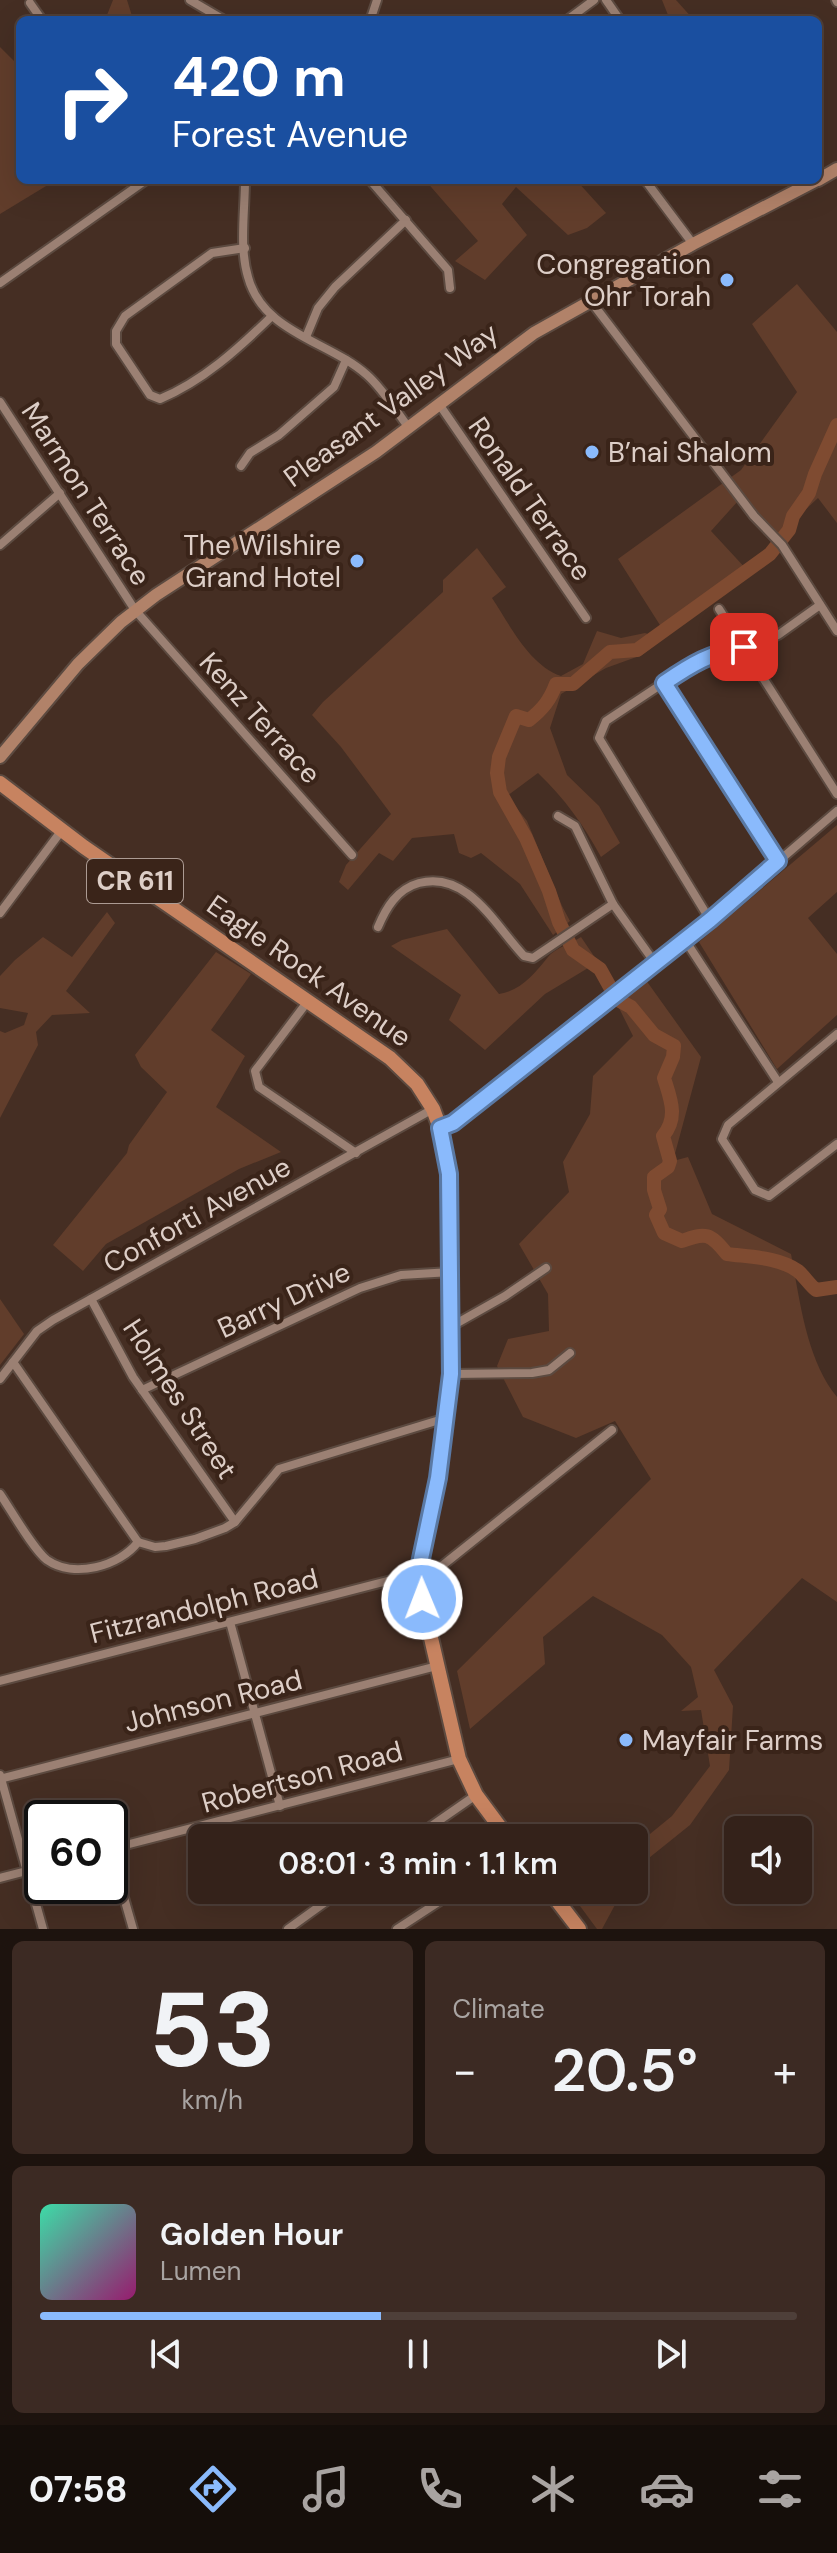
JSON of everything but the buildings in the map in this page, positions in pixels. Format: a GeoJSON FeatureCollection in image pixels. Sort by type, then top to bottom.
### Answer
{"type":"FeatureCollection","features":[{"type":"Feature","properties":{"kind":"main road","name":"Pleasant Valley Way"},"geometry":{"type":"LineString","coordinates":[[0,757],[78,664],[135,610],[376,452],[516,345],[590,300],[810,184]]}},
{"type":"Feature","properties":{"kind":"main road","name":"Eagle Rock Avenue"},"geometry":{"type":"LineString","coordinates":[[0,783],[62,830],[400,1066],[417,1084],[433,1109],[449,1174],[451,1374],[438,1478],[418,1573],[459,1759],[476,1795],[498,1824]]}},
{"type":"Feature","properties":{"kind":"main road"},"geometry":{"type":"LineString","coordinates":[[560,1904],[579,1929]]}},
{"type":"Feature","properties":{"kind":"street"},"geometry":{"type":"LineString","coordinates":[[190,0],[217,16]]}},
{"type":"Feature","properties":{"kind":"street"},"geometry":{"type":"LineString","coordinates":[[572,16],[594,0]]}},
{"type":"Feature","properties":{"kind":"street"},"geometry":{"type":"LineString","coordinates":[[30,3],[39,16]]}},
{"type":"Feature","properties":{"kind":"street"},"geometry":{"type":"LineString","coordinates":[[0,283],[140,184]]}},
{"type":"Feature","properties":{"kind":"street"},"geometry":{"type":"LineString","coordinates":[[245,184],[247,275],[258,302],[272,316],[369,377],[409,428]]}},
{"type":"Feature","properties":{"kind":"street"},"geometry":{"type":"LineString","coordinates":[[374,184],[448,270],[450,288]]}},
{"type":"Feature","properties":{"kind":"street"},"geometry":{"type":"LineString","coordinates":[[648,184],[693,244]]}},
{"type":"Feature","properties":{"kind":"street"},"geometry":{"type":"LineString","coordinates":[[306,337],[318,308],[335,287],[406,220]]}},
{"type":"Feature","properties":{"kind":"street"},"geometry":{"type":"LineString","coordinates":[[245,248],[212,253],[125,316],[116,331],[116,344],[150,395],[160,399],[178,392],[235,352],[272,316]]}},
{"type":"Feature","properties":{"kind":"street"},"geometry":{"type":"LineString","coordinates":[[590,300],[754,516],[779,543],[837,631]]}},
{"type":"Feature","properties":{"kind":"street"},"geometry":{"type":"LineString","coordinates":[[241,466],[250,453],[279,435],[334,387],[346,360]]}},
{"type":"Feature","properties":{"kind":"street","name":"Marmon Terrace"},"geometry":{"type":"LineString","coordinates":[[0,402],[135,610]]}},
{"type":"Feature","properties":{"kind":"street","name":"Ronald Terrace"},"geometry":{"type":"LineString","coordinates":[[439,404],[586,618]]}},
{"type":"Feature","properties":{"kind":"street"},"geometry":{"type":"LineString","coordinates":[[0,545],[60,493]]}},
{"type":"Feature","properties":{"kind":"street"},"geometry":{"type":"LineString","coordinates":[[710,920],[599,738],[606,721],[698,660],[778,635],[820,605]]}},
{"type":"Feature","properties":{"kind":"street"},"geometry":{"type":"LineString","coordinates":[[719,609],[837,794]]}},
{"type":"Feature","properties":{"kind":"street","name":"Kenz Terrace"},"geometry":{"type":"LineString","coordinates":[[135,610],[352,855]]}},
{"type":"Feature","properties":{"kind":"street"},"geometry":{"type":"LineString","coordinates":[[664,683],[778,861]]}},
{"type":"Feature","properties":{"kind":"street"},"geometry":{"type":"LineString","coordinates":[[440,1128],[453,1123],[685,940],[837,811]]}},
{"type":"Feature","properties":{"kind":"street"},"geometry":{"type":"LineString","coordinates":[[558,816],[575,826],[613,904],[655,963]]}},
{"type":"Feature","properties":{"kind":"street"},"geometry":{"type":"LineString","coordinates":[[0,913],[62,830]]}},
{"type":"Feature","properties":{"kind":"street"},"geometry":{"type":"LineString","coordinates":[[378,927],[386,909],[397,896],[410,886],[435,880],[449,883],[476,901],[524,956],[537,956],[613,904]]}},
{"type":"Feature","properties":{"kind":"street"},"geometry":{"type":"LineString","coordinates":[[685,940],[778,1082]]}},
{"type":"Feature","properties":{"kind":"street"},"geometry":{"type":"LineString","coordinates":[[308,1001],[255,1071],[255,1080],[259,1087],[356,1153]]}},
{"type":"Feature","properties":{"kind":"street"},"geometry":{"type":"LineString","coordinates":[[837,1034],[724,1131],[724,1146],[755,1190],[769,1196],[837,1144]]}},
{"type":"Feature","properties":{"kind":"street","name":"Conforti Avenue"},"geometry":{"type":"LineString","coordinates":[[0,1379],[37,1331],[433,1109]]}},
{"type":"Feature","properties":{"kind":"street"},"geometry":{"type":"LineString","coordinates":[[452,1326],[546,1268]]}},
{"type":"Feature","properties":{"kind":"street","name":"Barry Drive"},"geometry":{"type":"LineString","coordinates":[[142,1390],[360,1288],[401,1275],[451,1272]]}},
{"type":"Feature","properties":{"kind":"street","name":"Holmes Street"},"geometry":{"type":"LineString","coordinates":[[91,1299],[142,1390],[235,1522]]}},
{"type":"Feature","properties":{"kind":"street"},"geometry":{"type":"LineString","coordinates":[[451,1374],[532,1373],[549,1370],[570,1353]]}},
{"type":"Feature","properties":{"kind":"street"},"geometry":{"type":"LineString","coordinates":[[13,1362],[138,1542],[155,1547],[195,1539],[235,1522],[279,1469],[446,1418]]}},
{"type":"Feature","properties":{"kind":"street","name":"Fitzrandolph Road"},"geometry":{"type":"LineString","coordinates":[[0,1681],[443,1565],[612,1430]]}},
{"type":"Feature","properties":{"kind":"street"},"geometry":{"type":"LineString","coordinates":[[0,1494],[49,1562],[90,1568],[111,1563],[131,1551],[138,1542]]}},
{"type":"Feature","properties":{"kind":"street"},"geometry":{"type":"LineString","coordinates":[[230,1622],[280,1806]]}},
{"type":"Feature","properties":{"kind":"street","name":"Johnson Road"},"geometry":{"type":"LineString","coordinates":[[0,1777],[437,1666]]}},
{"type":"Feature","properties":{"kind":"street","name":"Robertson Road"},"geometry":{"type":"LineString","coordinates":[[128,1844],[459,1759]]}},
{"type":"Feature","properties":{"kind":"street"},"geometry":{"type":"LineString","coordinates":[[0,1777],[24,1861]]}},
{"type":"Feature","properties":{"kind":"street"},"geometry":{"type":"LineString","coordinates":[[434,1824],[476,1795]]}},
{"type":"Feature","properties":{"kind":"street"},"geometry":{"type":"LineString","coordinates":[[0,1878],[24,1873]]}},
{"type":"Feature","properties":{"kind":"street"},"geometry":{"type":"LineString","coordinates":[[36,1904],[43,1929]]}},
{"type":"Feature","properties":{"kind":"street"},"geometry":{"type":"LineString","coordinates":[[126,1904],[133,1929]]}},
{"type":"Feature","properties":{"kind":"street"},"geometry":{"type":"LineString","coordinates":[[288,1929],[323,1904]]}},
{"type":"Feature","properties":{"kind":"street"},"geometry":{"type":"LineString","coordinates":[[397,1929],[435,1904]]}},
{"type":"Feature","properties":{"kind":"shaded area"},"geometry":{"type":"Polygon","coordinates":[[[113,0],[127,0],[132,16],[107,16],[113,0]]]}},
{"type":"Feature","properties":{"kind":"shaded area"},"geometry":{"type":"Polygon","coordinates":[[[662,0],[676,0],[690,16],[668,16],[662,0]]]}},
{"type":"Feature","properties":{"kind":"shaded area"},"geometry":{"type":"Polygon","coordinates":[[[0,47],[16,63],[16,184],[49,184],[0,214],[0,47]]]}},
{"type":"Feature","properties":{"kind":"shaded area"},"geometry":{"type":"Polygon","coordinates":[[[428,184],[580,184],[606,213],[587,228],[568,235],[516,187],[502,204],[527,235],[485,280],[455,261],[478,241],[428,184]]]}},
{"type":"Feature","properties":{"kind":"shaded area"},"geometry":{"type":"Polygon","coordinates":[[[797,284],[837,332],[837,523],[818,498],[774,539],[738,501],[711,531],[748,571],[665,633],[618,559],[741,470],[797,392],[752,324],[797,284]]]}},
{"type":"Feature","properties":{"kind":"shaded area"},"geometry":{"type":"Polygon","coordinates":[[[477,548],[506,587],[492,598],[521,643],[550,671],[561,676],[583,664],[597,631],[621,638],[645,633],[663,639],[642,655],[606,668],[561,694],[550,728],[567,775],[599,806],[620,843],[601,857],[573,812],[538,773],[507,796],[527,821],[570,921],[553,935],[520,884],[481,853],[471,858],[459,853],[454,834],[412,838],[393,861],[379,853],[348,890],[339,882],[346,865],[391,814],[341,747],[312,715],[443,592],[443,580],[477,548]]]}},
{"type":"Feature","properties":{"kind":"shaded area"},"geometry":{"type":"Polygon","coordinates":[[[837,825],[837,892],[808,918],[837,954],[837,1015],[777,1069],[699,942],[837,825]]]}},
{"type":"Feature","properties":{"kind":"shaded area"},"geometry":{"type":"Polygon","coordinates":[[[107,912],[115,923],[66,991],[90,1013],[52,1015],[36,1032],[38,1045],[0,1118],[0,1031],[5,1033],[24,1025],[28,1013],[0,1008],[0,976],[43,937],[72,957],[107,912]]]}},
{"type":"Feature","properties":{"kind":"shaded area"},"geometry":{"type":"Polygon","coordinates":[[[447,929],[499,994],[521,985],[551,954],[581,937],[598,962],[545,994],[485,1050],[449,1020],[461,995],[391,946],[402,940],[447,929]]]}},
{"type":"Feature","properties":{"kind":"shaded area"},"geometry":{"type":"Polygon","coordinates":[[[216,952],[251,974],[211,1030],[245,1056],[216,1107],[281,1152],[239,1169],[106,1244],[83,1271],[53,1245],[127,1153],[129,1145],[167,1092],[141,1067],[135,1055],[216,952]]]}},
{"type":"Feature","properties":{"kind":"shaded area"},"geometry":{"type":"Polygon","coordinates":[[[643,976],[701,1057],[673,1161],[688,1157],[712,1214],[791,1254],[811,1347],[826,1382],[837,1397],[837,1602],[802,1578],[714,1670],[733,1706],[729,1770],[690,1825],[648,1859],[648,1836],[672,1816],[710,1766],[701,1710],[681,1711],[698,1697],[691,1667],[662,1635],[593,1596],[543,1637],[545,1664],[470,1729],[457,1671],[651,1479],[615,1421],[576,1438],[523,1417],[497,1366],[508,1339],[549,1331],[548,1294],[519,1244],[569,1192],[563,1162],[590,1114],[593,1076],[633,1036],[614,998],[643,976]]]}},
{"type":"Feature","properties":{"kind":"shaded area"},"geometry":{"type":"Polygon","coordinates":[[[0,1299],[24,1334],[0,1365],[0,1299]]]}},
{"type":"Feature","properties":{"kind":"shaded area"},"geometry":{"type":"Polygon","coordinates":[[[615,1904],[602,1929],[597,1929],[580,1906],[615,1904]]]}},
{"type":"Feature","properties":{"kind":"waterway"},"geometry":{"type":"LineString","coordinates":[[610,987],[600,969],[573,950],[559,922],[526,838],[500,792],[497,773],[499,757],[516,716],[529,720],[546,704],[556,684],[573,684],[610,652],[637,650],[770,554],[789,530],[793,516],[809,493],[837,425]]}},
{"type":"Feature","properties":{"kind":"waterway"},"geometry":{"type":"LineString","coordinates":[[620,1001],[631,1007],[654,1035],[674,1046],[664,1078],[672,1107],[671,1122],[663,1136],[670,1161],[668,1167],[654,1177],[660,1209],[656,1215],[664,1233],[682,1241],[707,1236],[727,1254],[764,1258],[790,1266],[816,1290],[837,1287]]}},
{"type":"Feature","properties":{"kind":"place","name":"Congregation Ohr Torah"},"geometry":{"type":"Point","coordinates":[727,280]}},
{"type":"Feature","properties":{"kind":"place","name":"B’nai Shalom"},"geometry":{"type":"Point","coordinates":[592,452]}},
{"type":"Feature","properties":{"kind":"place","name":"The Wilshire Grand Hotel"},"geometry":{"type":"Point","coordinates":[357,561]}},
{"type":"Feature","properties":{"kind":"place","name":"Mayfair Farms"},"geometry":{"type":"Point","coordinates":[626,1740]}},
{"type":"Feature","properties":{"kind":"route"},"geometry":{"type":"LineString","coordinates":[[422,1599],[418,1573],[438,1478],[451,1374],[449,1174],[440,1128],[453,1123],[710,920],[778,861],[664,683],[698,660],[744,647]]}}]}
